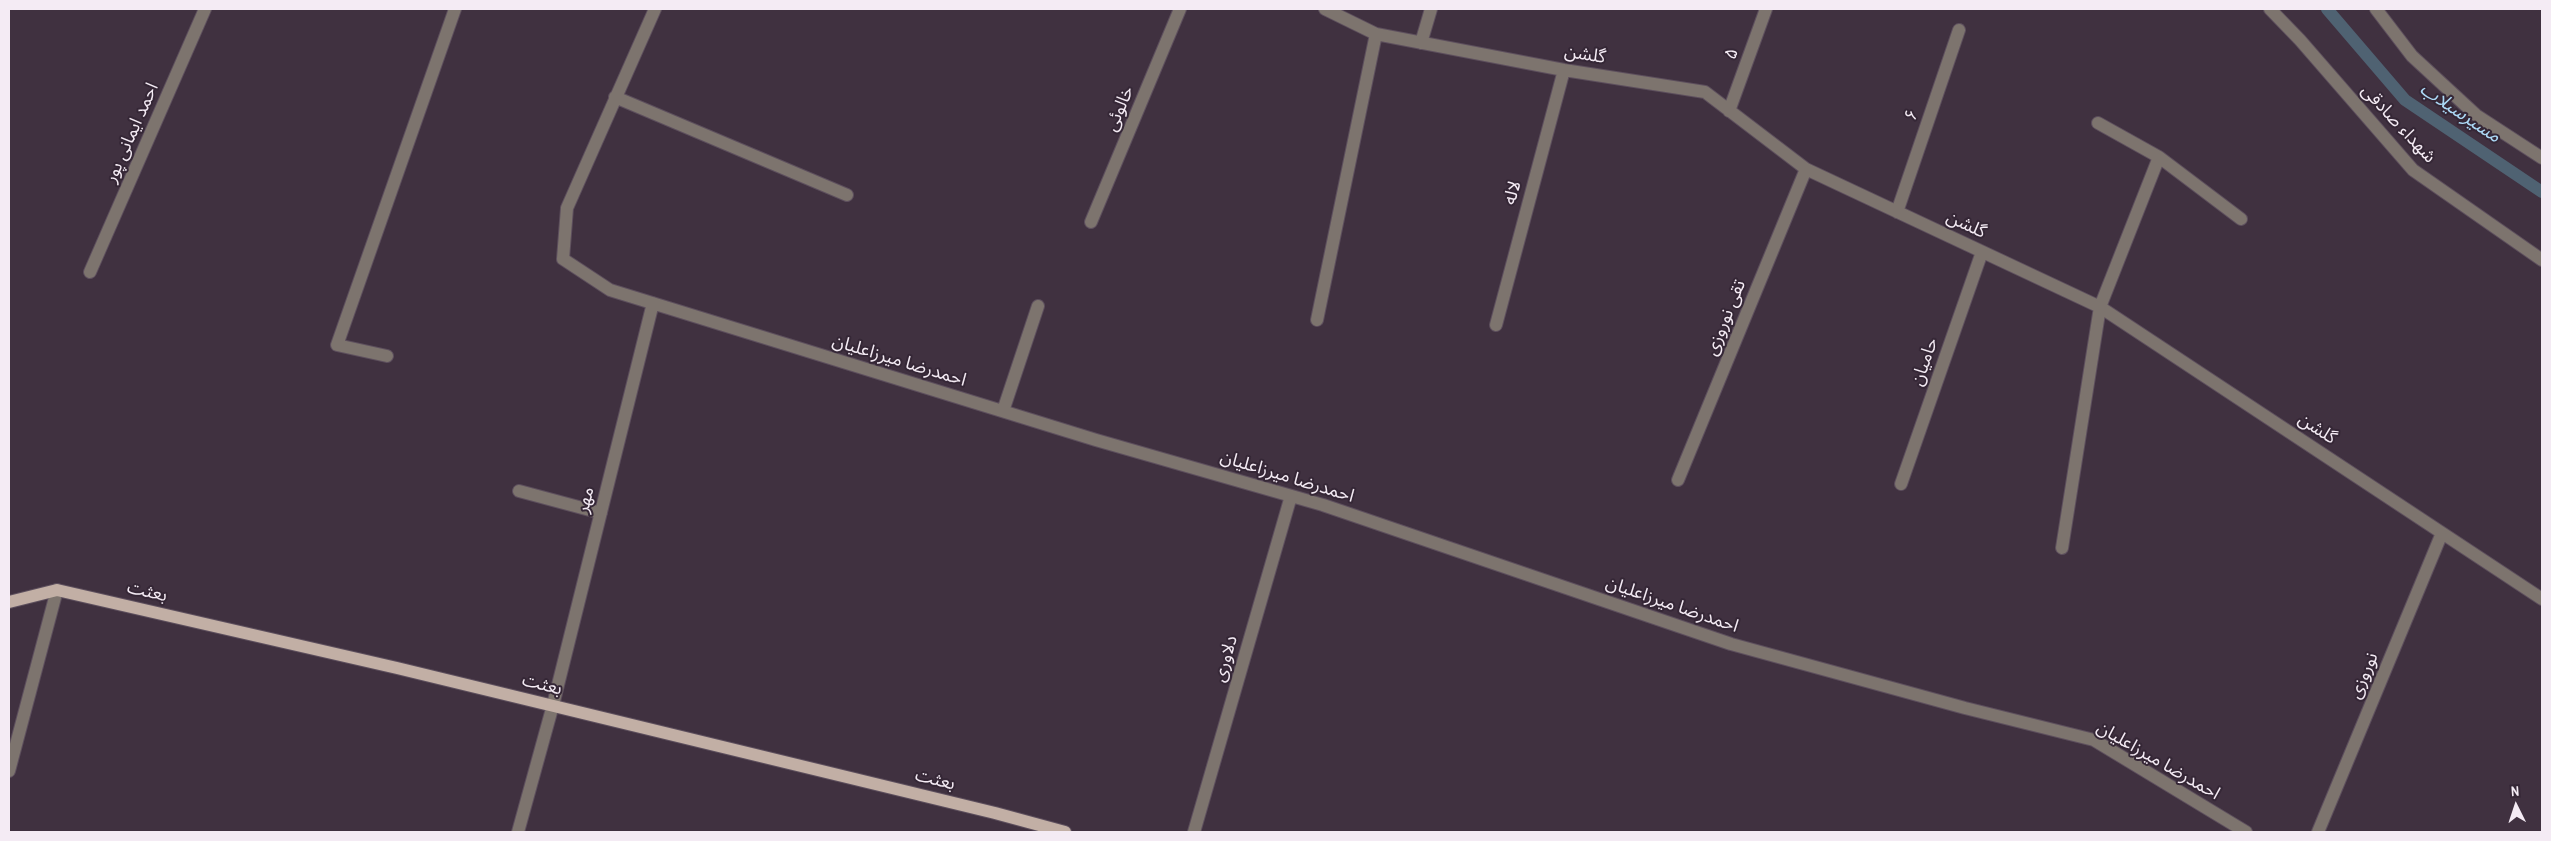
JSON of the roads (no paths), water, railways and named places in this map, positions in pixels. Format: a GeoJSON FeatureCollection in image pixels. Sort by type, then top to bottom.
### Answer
{"type":"FeatureCollection","features":[{"type":"Feature","properties":{"kind":"main road","name":"بعثت"},"geometry":{"type":"LineString","coordinates":[[9,602],[57,590],[553,705],[996,813],[1065,832]]}},
{"type":"Feature","properties":{"kind":"street","name":"احمد ایمانی پور"},"geometry":{"type":"LineString","coordinates":[[90,272],[205,9]]}},
{"type":"Feature","properties":{"kind":"street"},"geometry":{"type":"LineString","coordinates":[[387,356],[337,345],[455,9]]}},
{"type":"Feature","properties":{"kind":"street","name":"احمدرضا میرزاعلیان"},"geometry":{"type":"LineString","coordinates":[[655,9],[567,208],[563,259],[610,290],[1003,411],[1291,496],[1731,644],[1965,708],[2094,740],[2246,832]]}},
{"type":"Feature","properties":{"kind":"street","name":"خالوئی"},"geometry":{"type":"LineString","coordinates":[[1091,222],[1180,9]]}},
{"type":"Feature","properties":{"kind":"street","name":"گلشن"},"geometry":{"type":"LineString","coordinates":[[1325,9],[1376,34],[1564,70],[1705,92],[1806,169],[2100,307],[2542,599]]}},
{"type":"Feature","properties":{"kind":"street"},"geometry":{"type":"LineString","coordinates":[[1421,42],[1431,9]]}},
{"type":"Feature","properties":{"kind":"street","name":"۵"},"geometry":{"type":"LineString","coordinates":[[1730,111],[1766,9]]}},
{"type":"Feature","properties":{"kind":"street","name":"شهداء صادقی"},"geometry":{"type":"LineString","coordinates":[[2270,9],[2300,40],[2413,170],[2542,260]]}},
{"type":"Feature","properties":{"kind":"street"},"geometry":{"type":"LineString","coordinates":[[2376,9],[2412,56],[2476,115],[2542,158]]}},
{"type":"Feature","properties":{"kind":"street","name":"۶"},"geometry":{"type":"LineString","coordinates":[[1897,212],[1959,30]]}},
{"type":"Feature","properties":{"kind":"street"},"geometry":{"type":"LineString","coordinates":[[1317,320],[1376,34]]}},
{"type":"Feature","properties":{"kind":"street","name":"لاله"},"geometry":{"type":"LineString","coordinates":[[1496,325],[1564,70]]}},
{"type":"Feature","properties":{"kind":"street"},"geometry":{"type":"LineString","coordinates":[[616,97],[847,195]]}},
{"type":"Feature","properties":{"kind":"street"},"geometry":{"type":"LineString","coordinates":[[2098,122],[2159,157],[2241,219]]}},
{"type":"Feature","properties":{"kind":"street"},"geometry":{"type":"LineString","coordinates":[[2062,548],[2100,307],[2159,157]]}},
{"type":"Feature","properties":{"kind":"street","name":"تقی نوروزی"},"geometry":{"type":"LineString","coordinates":[[1678,480],[1806,169]]}},
{"type":"Feature","properties":{"kind":"street","name":"حامیان"},"geometry":{"type":"LineString","coordinates":[[1901,484],[1982,252]]}},
{"type":"Feature","properties":{"kind":"street","name":"مهر"},"geometry":{"type":"LineString","coordinates":[[518,832],[553,705],[653,303]]}},
{"type":"Feature","properties":{"kind":"street"},"geometry":{"type":"LineString","coordinates":[[1003,411],[1038,306]]}},
{"type":"Feature","properties":{"kind":"street"},"geometry":{"type":"LineString","coordinates":[[519,491],[601,513]]}},
{"type":"Feature","properties":{"kind":"street","name":"دلاوری"},"geometry":{"type":"LineString","coordinates":[[1194,832],[1291,496]]}},
{"type":"Feature","properties":{"kind":"street","name":"نوروزی"},"geometry":{"type":"LineString","coordinates":[[2318,832],[2442,533]]}},
{"type":"Feature","properties":{"kind":"street"},"geometry":{"type":"LineString","coordinates":[[9,771],[57,590]]}},
{"type":"Feature","properties":{"kind":"waterway","name":"مسیرسیلاب"},"geometry":{"type":"LineString","coordinates":[[2327,9],[2405,100],[2542,192]]}}]}
